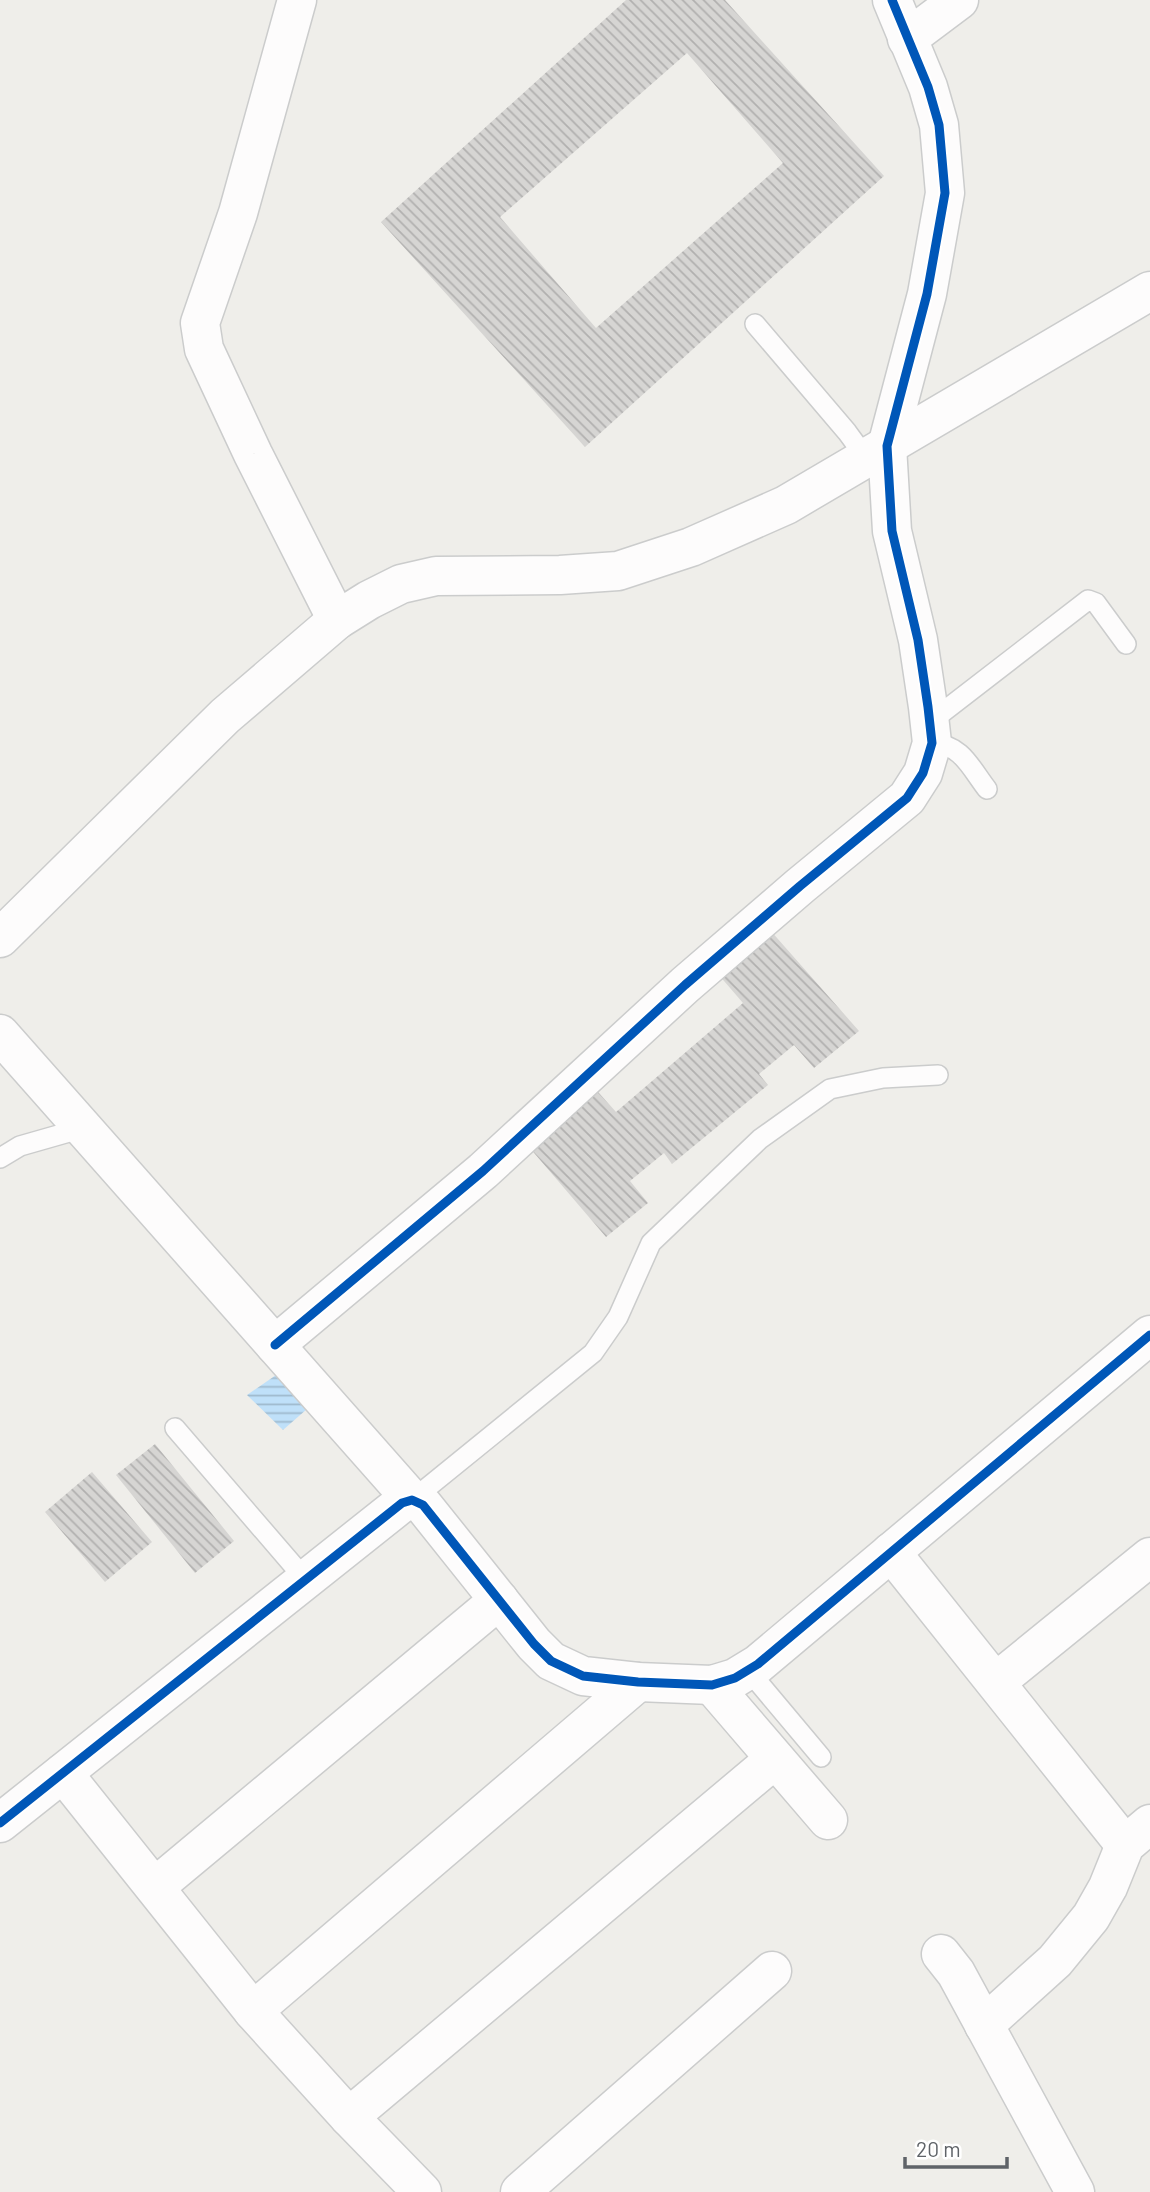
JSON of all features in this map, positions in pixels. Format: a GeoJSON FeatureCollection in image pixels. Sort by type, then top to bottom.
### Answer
{"type":"FeatureCollection","features":[{"type":"Feature","properties":{"kind":"street"},"geometry":{"type":"LineString","coordinates":[[298,0],[238,213],[200,323],[204,349],[253,454],[337,620]]}},
{"type":"Feature","properties":{"kind":"street"},"geometry":{"type":"LineString","coordinates":[[275,1345],[483,1171],[685,985],[907,798],[923,773],[931,732],[918,640],[876,452],[927,294],[945,193],[939,125],[928,87],[892,0]]}},
{"type":"Feature","properties":{"kind":"street"},"geometry":{"type":"LineString","coordinates":[[907,39],[959,0]]}},
{"type":"Feature","properties":{"kind":"street"},"geometry":{"type":"LineString","coordinates":[[0,938],[225,716],[337,620],[369,600],[401,584],[436,576],[560,575],[618,571],[691,547],[786,505],[1150,291]]}},
{"type":"Feature","properties":{"kind":"street"},"geometry":{"type":"LineString","coordinates":[[0,1034],[412,1500],[423,1505],[534,1644],[551,1661],[583,1676],[638,1682],[712,1685],[735,1678],[891,1552],[1150,1335]]}},
{"type":"Feature","properties":{"kind":"street"},"geometry":{"type":"LineString","coordinates":[[0,1823],[402,1503],[412,1500]]}},
{"type":"Feature","properties":{"kind":"street"},"geometry":{"type":"LineString","coordinates":[[891,1552],[996,1682],[1138,1834],[1091,1917],[1055,1961],[984,2025]]}},
{"type":"Feature","properties":{"kind":"street"},"geometry":{"type":"LineString","coordinates":[[996,1682],[1150,1557]]}},
{"type":"Feature","properties":{"kind":"street"},"geometry":{"type":"LineString","coordinates":[[155,1887],[499,1600]]}},
{"type":"Feature","properties":{"kind":"street"},"geometry":{"type":"LineString","coordinates":[[253,2011],[638,1682]]}},
{"type":"Feature","properties":{"kind":"street"},"geometry":{"type":"LineString","coordinates":[[712,1685],[828,1820]]}},
{"type":"Feature","properties":{"kind":"street"},"geometry":{"type":"LineString","coordinates":[[349,2116],[775,1759]]}},
{"type":"Feature","properties":{"kind":"street"},"geometry":{"type":"LineString","coordinates":[[63,1773],[253,2011],[349,2116],[405,2187]]}},
{"type":"Feature","properties":{"kind":"street"},"geometry":{"type":"LineString","coordinates":[[941,1954],[956,1973],[1074,2192]]}},
{"type":"Feature","properties":{"kind":"street"},"geometry":{"type":"LineString","coordinates":[[520,2192],[772,1971]]}},
{"type":"Feature","properties":{"kind":"lane"},"geometry":{"type":"LineString","coordinates":[[755,324],[847,432],[876,452]]}},
{"type":"Feature","properties":{"kind":"lane"},"geometry":{"type":"LineString","coordinates":[[987,789],[958,752],[931,732],[1088,600],[1096,603],[1126,644]]}},
{"type":"Feature","properties":{"kind":"lane"},"geometry":{"type":"LineString","coordinates":[[412,1500],[593,1353],[618,1317],[651,1243],[760,1139],[830,1089],[883,1078],[938,1076]]}},
{"type":"Feature","properties":{"kind":"lane"},"geometry":{"type":"LineString","coordinates":[[0,1158],[20,1146],[83,1128]]}},
{"type":"Feature","properties":{"kind":"lane"},"geometry":{"type":"LineString","coordinates":[[175,1428],[306,1579]]}},
{"type":"Feature","properties":{"kind":"lane"},"geometry":{"type":"LineString","coordinates":[[748,1670],[821,1757]]}},
{"type":"Feature","properties":{"kind":"water"},"geometry":{"type":"Polygon","coordinates":[[[279,1373],[307,1409],[283,1430],[247,1395],[279,1373]]]}},
{"type":"Feature","properties":{"kind":"building"},"geometry":{"type":"Polygon","coordinates":[[[626,0],[725,0],[884,176],[585,447],[381,222],[626,0]],[[687,53],[500,217],[596,328],[783,163],[687,53]]]}},
{"type":"Feature","properties":{"kind":"building"},"geometry":{"type":"Polygon","coordinates":[[[770,930],[859,1031],[814,1068],[794,1045],[759,1074],[768,1085],[672,1164],[664,1153],[630,1181],[648,1203],[606,1237],[523,1140],[590,1083],[616,1112],[743,1003],[718,974],[770,930]]]}},
{"type":"Feature","properties":{"kind":"building"},"geometry":{"type":"Polygon","coordinates":[[[155,1444],[234,1541],[195,1573],[116,1475],[155,1444]]]}},
{"type":"Feature","properties":{"kind":"building"},"geometry":{"type":"Polygon","coordinates":[[[92,1472],[152,1542],[105,1582],[45,1512],[92,1472]]]}},
{"type":"Feature","properties":{"kind":"cycle path"},"geometry":{"type":"LineString","coordinates":[[275,1345],[483,1171],[685,985],[907,798],[923,773],[932,743],[918,640],[892,531],[887,446],[927,294],[945,193],[939,125],[928,87],[892,0]]}},
{"type":"Feature","properties":{"kind":"cycle path"},"geometry":{"type":"LineString","coordinates":[[0,1823],[402,1503],[412,1500],[423,1505],[534,1644],[551,1661],[583,1676],[638,1682],[712,1685],[735,1678],[758,1664],[1150,1335]]}}]}
